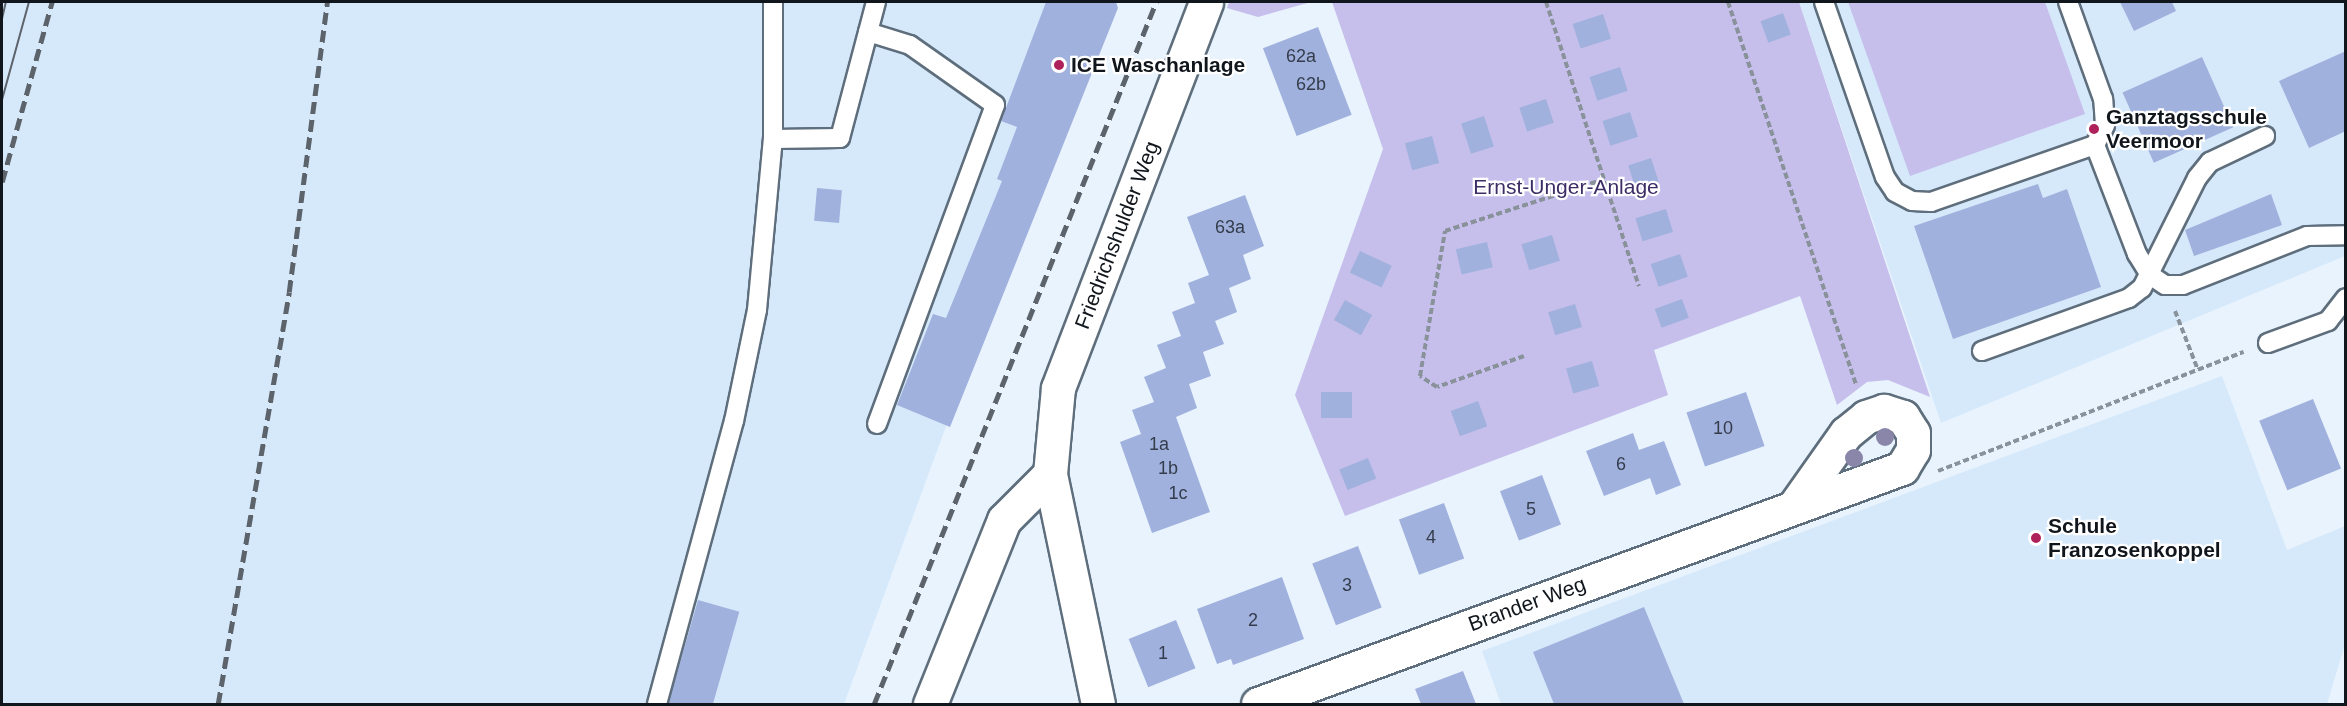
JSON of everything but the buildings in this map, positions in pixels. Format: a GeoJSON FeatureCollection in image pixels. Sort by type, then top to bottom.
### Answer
{"type":"FeatureCollection","features":[{"type":"Feature","properties":{"kind":"street","name":"Friedrichshulder Weg"},"geometry":{"type":"LineString","coordinates":[[1098,705],[1050,474],[1058,388],[1206,2]]}},
{"type":"Feature","properties":{"kind":"street"},"geometry":{"type":"LineString","coordinates":[[1796,504],[1846,433],[1866,417],[1884,411],[1903,417],[1913,433],[1913,450],[1902,468]]}},
{"type":"Feature","properties":{"kind":"street","name":"Brander Weg"},"geometry":{"type":"LineString","coordinates":[[1258,705],[1796,504],[1902,468]]}},
{"type":"Feature","properties":{"kind":"street"},"geometry":{"type":"LineString","coordinates":[[930,705],[1004,520],[1050,474]]}},
{"type":"Feature","properties":{"kind":"lane"},"geometry":{"type":"LineString","coordinates":[[657,705],[734,421],[755,321],[772,139],[773,2]]}},
{"type":"Feature","properties":{"kind":"lane"},"geometry":{"type":"LineString","coordinates":[[772,139],[840,138],[876,2]]}},
{"type":"Feature","properties":{"kind":"lane"},"geometry":{"type":"LineString","coordinates":[[1824,2],[1885,177],[1903,196],[1931,201],[2095,145],[2105,125],[2103,99],[2068,2]]}},
{"type":"Feature","properties":{"kind":"lane"},"geometry":{"type":"LineString","coordinates":[[868,32],[910,45],[995,105],[877,424]]}},
{"type":"Feature","properties":{"kind":"lane"},"geometry":{"type":"LineString","coordinates":[[1982,351],[2129,298],[2157,280],[2197,178],[2210,162],[2265,136]]}},
{"type":"Feature","properties":{"kind":"lane"},"geometry":{"type":"LineString","coordinates":[[2095,145],[2157,280]]}},
{"type":"Feature","properties":{"kind":"lane"},"geometry":{"type":"LineString","coordinates":[[2157,280],[2182,285],[2307,236],[2346,235]]}},
{"type":"Feature","properties":{"kind":"lane"},"geometry":{"type":"LineString","coordinates":[[2268,343],[2328,321],[2346,298]]}},
{"type":"Feature","properties":{"kind":"path"},"geometry":{"type":"LineString","coordinates":[[1546,2],[1602,180],[1639,285]]}},
{"type":"Feature","properties":{"kind":"path"},"geometry":{"type":"LineString","coordinates":[[1728,2],[1866,417]]}},
{"type":"Feature","properties":{"kind":"path"},"geometry":{"type":"LineString","coordinates":[[1524,356],[1437,387],[1420,376],[1445,231],[1602,180]]}},
{"type":"Feature","properties":{"kind":"path"},"geometry":{"type":"LineString","coordinates":[[2157,280],[2198,370]]}},
{"type":"Feature","properties":{"kind":"path"},"geometry":{"type":"LineString","coordinates":[[1902,468],[1943,471],[2268,343]]}},
{"type":"Feature","properties":{"kind":"shaded area"},"geometry":{"type":"Polygon","coordinates":[[[2,2],[1066,2],[991,304],[844,704],[2,704],[2,2]]]}},
{"type":"Feature","properties":{"kind":"shaded area","name":"Ganztagsschule Veermoor"},"geometry":{"type":"Polygon","coordinates":[[[1799,2],[2345,2],[2345,256],[1941,423],[1799,2]]]}},
{"type":"Feature","properties":{"kind":"shaded area","name":"Schule Franzosenkoppel"},"geometry":{"type":"Polygon","coordinates":[[[2222,376],[2287,550],[2345,526],[2345,644],[2327,704],[1501,704],[1482,651],[2222,376]]]}},
{"type":"Feature","properties":{"kind":"green space"},"geometry":{"type":"Polygon","coordinates":[[[1229,2],[1311,2],[1258,17],[1227,8],[1229,2]]]}},
{"type":"Feature","properties":{"kind":"green space","name":"Ernst-Unger-Anlage"},"geometry":{"type":"Polygon","coordinates":[[[1332,2],[1799,2],[1930,397],[1888,380],[1867,382],[1837,405],[1800,296],[1654,350],[1668,395],[1345,516],[1295,395],[1383,149],[1332,2]]]}},
{"type":"Feature","properties":{"kind":"green space"},"geometry":{"type":"Polygon","coordinates":[[[1848,2],[2045,2],[2085,114],[1910,176],[1848,2]]]}},
{"type":"Feature","properties":{"kind":"tram line"},"geometry":{"type":"LineString","coordinates":[[2,19],[6,2]]}},
{"type":"Feature","properties":{"kind":"tram line"},"geometry":{"type":"LineString","coordinates":[[2,100],[29,2]]}},
{"type":"Feature","properties":{"kind":"railway"},"geometry":{"type":"LineString","coordinates":[[2,182],[52,2]]}},
{"type":"Feature","properties":{"kind":"railway"},"geometry":{"type":"LineString","coordinates":[[218,704],[289,292],[327,2]]}},
{"type":"Feature","properties":{"kind":"railway"},"geometry":{"type":"LineString","coordinates":[[874,704],[1156,2]]}},
{"type":"Feature","properties":{"kind":"place","name":"ICE Waschanlage"},"geometry":{"type":"Point","coordinates":[1059,65]}},
{"type":"Feature","properties":{"kind":"place","name":"Ganztagsschule Veermoor"},"geometry":{"type":"Point","coordinates":[2094,129]}},
{"type":"Feature","properties":{"kind":"place","name":"Schule Franzosenkoppel"},"geometry":{"type":"Point","coordinates":[2036,538]}}]}
